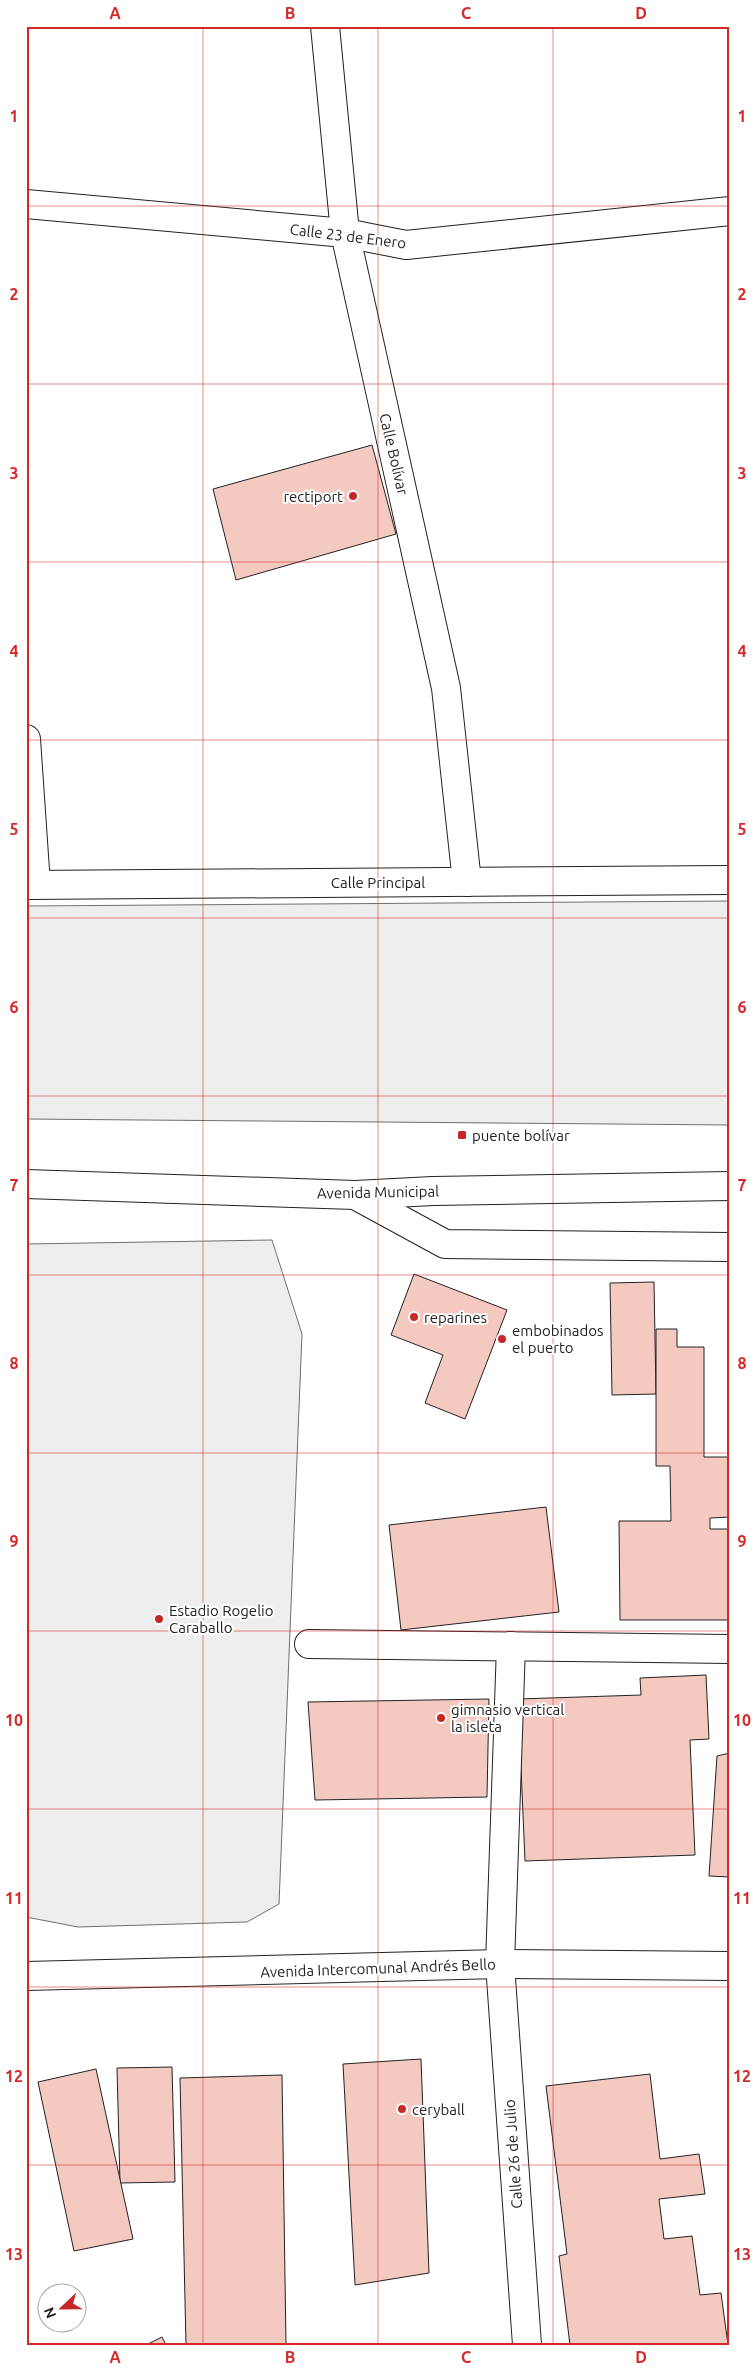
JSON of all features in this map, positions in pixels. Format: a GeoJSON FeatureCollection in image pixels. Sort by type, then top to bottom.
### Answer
{"type":"FeatureCollection","features":[{"type":"Feature","properties":{"kind":"main road","name":"Calle Bolívar"},"geometry":{"type":"LineString","coordinates":[[325,26],[345,233],[446,688],[467,882]]}},
{"type":"Feature","properties":{"kind":"main road","name":"Calle 23 de Enero"},"geometry":{"type":"LineString","coordinates":[[26,204],[345,233],[406,245],[730,212]]}},
{"type":"Feature","properties":{"kind":"main road"},"geometry":{"type":"LineString","coordinates":[[26,739],[31,885]]}},
{"type":"Feature","properties":{"kind":"main road","name":"Calle Principal"},"geometry":{"type":"LineString","coordinates":[[31,885],[730,880]]}},
{"type":"Feature","properties":{"kind":"main road","name":"Avenida Municipal"},"geometry":{"type":"LineString","coordinates":[[26,1184],[355,1195],[433,1191],[730,1186]]}},
{"type":"Feature","properties":{"kind":"main road"},"geometry":{"type":"LineString","coordinates":[[355,1195],[445,1244],[730,1247]]}},
{"type":"Feature","properties":{"kind":"main road"},"geometry":{"type":"LineString","coordinates":[[309,1644],[730,1650]]}},
{"type":"Feature","properties":{"kind":"main road","name":"Calle 26 de Julio"},"geometry":{"type":"LineString","coordinates":[[511,1646],[500,1964],[527,2345]]}},
{"type":"Feature","properties":{"kind":"main road","name":"Avenida Intercomunal Andrés Bello"},"geometry":{"type":"LineString","coordinates":[[26,1976],[500,1964],[730,1966]]}},
{"type":"Feature","properties":{"kind":"shaded area"},"geometry":{"type":"Polygon","coordinates":[[[730,901],[730,1125],[26,1119],[26,906],[730,901]]]}},
{"type":"Feature","properties":{"kind":"shaded area","name":"Estadio Rogelio Caraballo"},"geometry":{"type":"Polygon","coordinates":[[[272,1240],[302,1334],[279,1904],[247,1922],[78,1927],[26,1917],[26,1244],[272,1240]]]}},
{"type":"Feature","properties":{"kind":"building"},"geometry":{"type":"Polygon","coordinates":[[[372,445],[396,534],[236,580],[213,489],[372,445]]]}},
{"type":"Feature","properties":{"kind":"building"},"geometry":{"type":"Polygon","coordinates":[[[414,1274],[507,1310],[465,1419],[425,1403],[443,1355],[391,1335],[414,1274]]]}},
{"type":"Feature","properties":{"kind":"building"},"geometry":{"type":"Polygon","coordinates":[[[654,1282],[656,1394],[612,1395],[610,1283],[654,1282]]]}},
{"type":"Feature","properties":{"kind":"building"},"geometry":{"type":"Polygon","coordinates":[[[656,1329],[677,1329],[677,1347],[704,1347],[704,1457],[730,1457],[730,1517],[710,1518],[710,1529],[730,1529],[730,1620],[620,1620],[619,1521],[671,1521],[670,1466],[656,1466],[656,1329]]]}},
{"type":"Feature","properties":{"kind":"building"},"geometry":{"type":"Polygon","coordinates":[[[546,1507],[559,1612],[401,1630],[389,1525],[546,1507]]]}},
{"type":"Feature","properties":{"kind":"building"},"geometry":{"type":"Polygon","coordinates":[[[706,1675],[709,1739],[690,1740],[695,1855],[525,1861],[518,1699],[641,1695],[640,1678],[706,1675]]]}},
{"type":"Feature","properties":{"kind":"building"},"geometry":{"type":"Polygon","coordinates":[[[489,1699],[487,1797],[315,1800],[308,1702],[489,1699]]]}},
{"type":"Feature","properties":{"kind":"building"},"geometry":{"type":"Polygon","coordinates":[[[730,1753],[730,1877],[709,1876],[717,1756],[730,1753]]]}},
{"type":"Feature","properties":{"kind":"building"},"geometry":{"type":"Polygon","coordinates":[[[421,2059],[429,2273],[355,2285],[343,2064],[421,2059]]]}},
{"type":"Feature","properties":{"kind":"building"},"geometry":{"type":"Polygon","coordinates":[[[172,2067],[175,2182],[120,2183],[117,2068],[172,2067]]]}},
{"type":"Feature","properties":{"kind":"building"},"geometry":{"type":"Polygon","coordinates":[[[96,2069],[133,2239],[74,2251],[38,2082],[96,2069]]]}},
{"type":"Feature","properties":{"kind":"building"},"geometry":{"type":"Polygon","coordinates":[[[650,2074],[660,2159],[699,2154],[705,2194],[659,2199],[664,2239],[692,2236],[700,2295],[721,2293],[728,2345],[570,2345],[559,2256],[567,2254],[546,2086],[650,2074]]]}},
{"type":"Feature","properties":{"kind":"building"},"geometry":{"type":"Polygon","coordinates":[[[282,2075],[286,2345],[186,2345],[180,2078],[282,2075]]]}},
{"type":"Feature","properties":{"kind":"building"},"geometry":{"type":"Polygon","coordinates":[[[162,2337],[166,2345],[146,2345],[162,2337]]]}},
{"type":"Feature","properties":{"kind":"place","name":"rectiport"},"geometry":{"type":"Point","coordinates":[353,496]}},
{"type":"Feature","properties":{"kind":"place","name":"puente bolívar"},"geometry":{"type":"Point","coordinates":[462,1135]}},
{"type":"Feature","properties":{"kind":"place","name":"reparines"},"geometry":{"type":"Point","coordinates":[414,1317]}},
{"type":"Feature","properties":{"kind":"place","name":"embobinados el puerto"},"geometry":{"type":"Point","coordinates":[502,1339]}},
{"type":"Feature","properties":{"kind":"place","name":"Estadio Rogelio Caraballo"},"geometry":{"type":"Point","coordinates":[159,1619]}},
{"type":"Feature","properties":{"kind":"place","name":"gimnasio vertical la isleta"},"geometry":{"type":"Point","coordinates":[441,1718]}},
{"type":"Feature","properties":{"kind":"place","name":"ceryball"},"geometry":{"type":"Point","coordinates":[402,2109]}}]}
